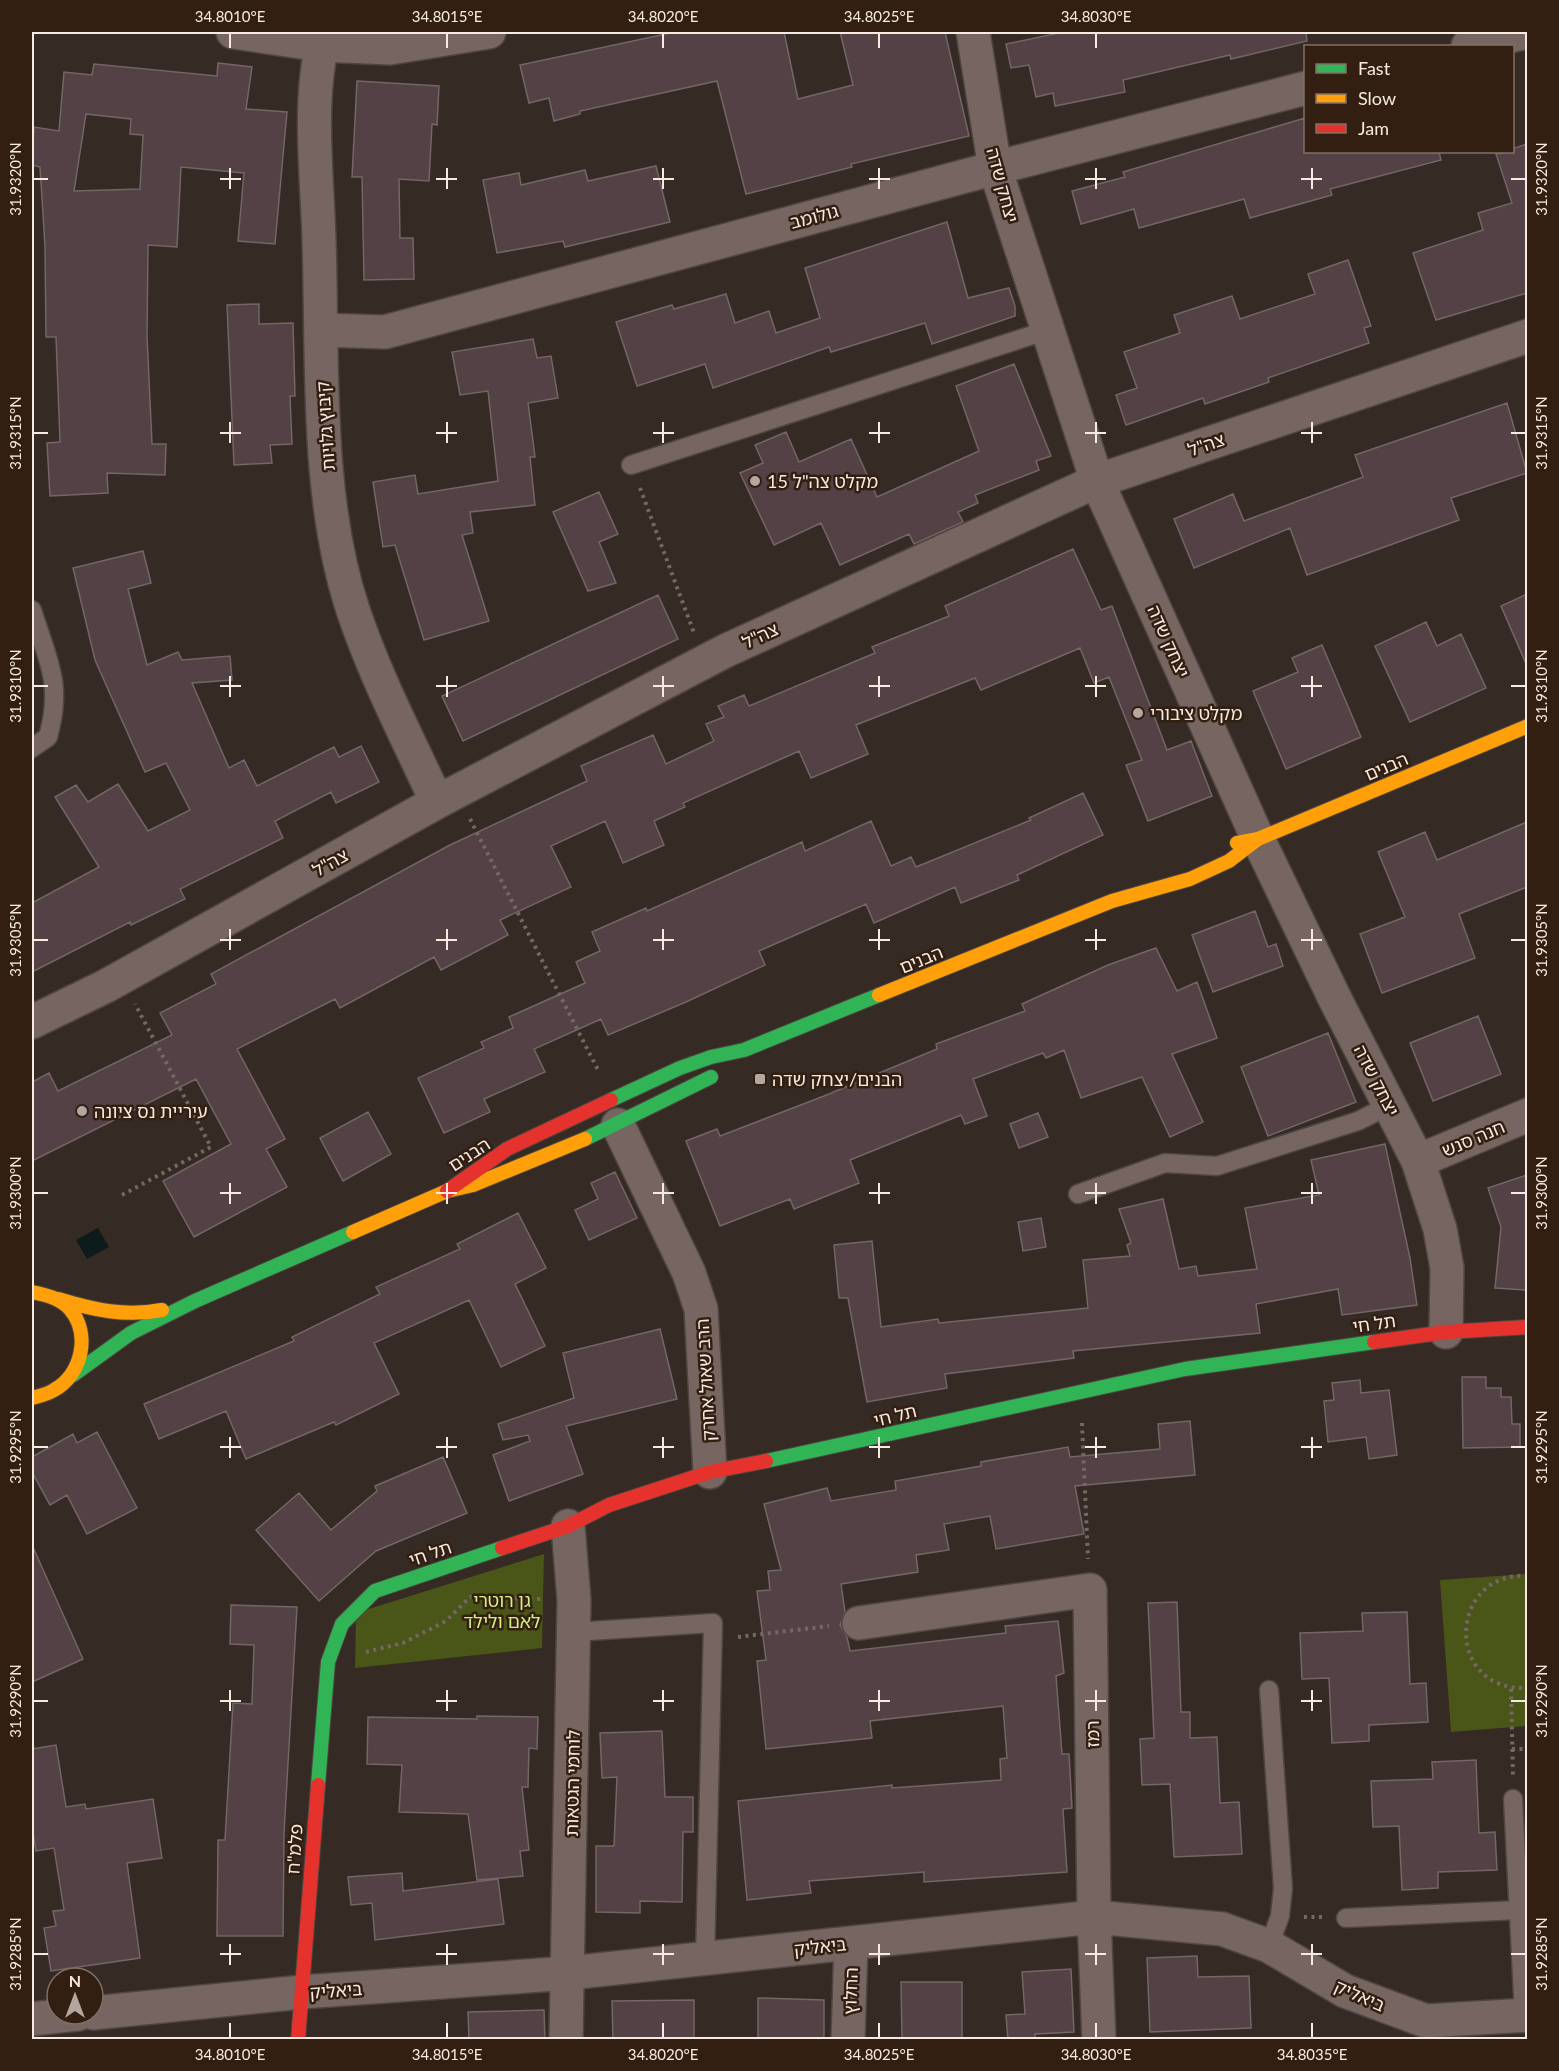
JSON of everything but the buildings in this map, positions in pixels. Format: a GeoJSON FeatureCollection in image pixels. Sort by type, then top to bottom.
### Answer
{"type":"FeatureCollection","features":[{"type":"Feature","properties":{"kind":"street"},"geometry":{"type":"LineString","coordinates":[[233,32],[323,38],[390,48],[489,32]]}},
{"type":"Feature","properties":{"kind":"street","name":"יצחק שדה"},"geometry":{"type":"LineString","coordinates":[[973,32],[995,168],[1097,481],[1258,839],[1418,1161],[1440,1229],[1446,1269],[1446,1332]]}},
{"type":"Feature","properties":{"kind":"street"},"geometry":{"type":"LineString","coordinates":[[1472,45],[1527,32]]}},
{"type":"Feature","properties":{"kind":"street","name":"קיבוץ גלויות"},"geometry":{"type":"LineString","coordinates":[[323,38],[316,112],[323,413],[339,551],[350,597],[374,662],[447,797]]}},
{"type":"Feature","properties":{"kind":"street","name":"גולומב"},"geometry":{"type":"LineString","coordinates":[[321,330],[385,332],[995,168],[1304,88]]}},
{"type":"Feature","properties":{"kind":"street","name":"צה\"ל"},"geometry":{"type":"LineString","coordinates":[[32,1022],[106,986],[447,797],[705,662],[1097,481],[1527,336]]}},
{"type":"Feature","properties":{"kind":"street","name":"הבנים"},"geometry":{"type":"LineString","coordinates":[[1221,846],[1258,839],[1527,726]]}},
{"type":"Feature","properties":{"kind":"street","name":"הבנים"},"geometry":{"type":"LineString","coordinates":[[447,1191],[468,1172],[545,1130],[707,1059],[744,1050],[1112,901],[1152,894],[1232,860],[1248,850],[1258,839]]}},
{"type":"Feature","properties":{"kind":"street","name":"הבנים"},"geometry":{"type":"LineString","coordinates":[[1112,901],[1149,874]]}},
{"type":"Feature","properties":{"kind":"street","name":"הבנים"},"geometry":{"type":"LineString","coordinates":[[32,1398],[62,1387],[73,1375],[131,1334],[195,1301],[447,1191],[473,1185],[618,1125],[703,1082],[744,1050]]}},
{"type":"Feature","properties":{"kind":"street","name":"חנה סנש"},"geometry":{"type":"LineString","coordinates":[[1418,1161],[1527,1115]]}},
{"type":"Feature","properties":{"kind":"street","name":"הרב שאול אחרק"},"geometry":{"type":"LineString","coordinates":[[618,1125],[689,1273],[701,1309],[710,1472]]}},
{"type":"Feature","properties":{"kind":"street","name":"הבנים"},"geometry":{"type":"LineString","coordinates":[[32,1292],[42,1292],[111,1315],[141,1315],[195,1301]]}},
{"type":"Feature","properties":{"kind":"street"},"geometry":{"type":"LineString","coordinates":[[58,1299],[71,1311],[80,1326],[83,1342],[81,1360],[73,1375]]}},
{"type":"Feature","properties":{"kind":"street","name":"תל חי"},"geometry":{"type":"LineString","coordinates":[[328,1662],[342,1624],[375,1591],[568,1526],[609,1505],[710,1472],[843,1446],[1185,1369],[1446,1332],[1527,1327]]}},
{"type":"Feature","properties":{"kind":"street","name":"לוחמי הגטאות"},"geometry":{"type":"LineString","coordinates":[[566,2040],[574,1632],[574,1600],[568,1526]]}},
{"type":"Feature","properties":{"kind":"street"},"geometry":{"type":"LineString","coordinates":[[859,1623],[1090,1590]]}},
{"type":"Feature","properties":{"kind":"street","name":"רמז"},"geometry":{"type":"LineString","coordinates":[[1090,1590],[1094,1917],[1099,2040]]}},
{"type":"Feature","properties":{"kind":"street","name":"פלמ\"ח"},"geometry":{"type":"LineString","coordinates":[[298,2040],[328,1662]]}},
{"type":"Feature","properties":{"kind":"street","name":"ביאליק"},"geometry":{"type":"LineString","coordinates":[[105,2012],[302,1992],[569,1973],[1094,1917],[1222,1929],[1275,1931],[1345,1991],[1426,2030],[1526,2015]]}},
{"type":"Feature","properties":{"kind":"street","name":"החלוץ"},"geometry":{"type":"LineString","coordinates":[[848,2040],[851,1943]]}},
{"type":"Feature","properties":{"kind":"lane"},"geometry":{"type":"LineString","coordinates":[[631,465],[1048,330]]}},
{"type":"Feature","properties":{"kind":"lane"},"geometry":{"type":"LineString","coordinates":[[32,610],[55,682],[55,712],[48,737],[32,748]]}},
{"type":"Feature","properties":{"kind":"lane"},"geometry":{"type":"LineString","coordinates":[[1078,1194],[1165,1164],[1217,1166],[1358,1121],[1390,1105]]}},
{"type":"Feature","properties":{"kind":"lane"},"geometry":{"type":"LineString","coordinates":[[574,1632],[713,1623],[705,1959]]}},
{"type":"Feature","properties":{"kind":"lane"},"geometry":{"type":"LineString","coordinates":[[1269,1690],[1283,1888],[1275,1931]]}},
{"type":"Feature","properties":{"kind":"lane"},"geometry":{"type":"LineString","coordinates":[[1513,1799],[1526,2015]]}},
{"type":"Feature","properties":{"kind":"lane"},"geometry":{"type":"LineString","coordinates":[[1346,1918],[1519,1910]]}},
{"type":"Feature","properties":{"kind":"path"},"geometry":{"type":"LineString","coordinates":[[631,465],[705,662]]}},
{"type":"Feature","properties":{"kind":"path"},"geometry":{"type":"LineString","coordinates":[[447,797],[603,1081]]}},
{"type":"Feature","properties":{"kind":"path"},"geometry":{"type":"LineString","coordinates":[[122,1195],[211,1147],[133,1002]]}},
{"type":"Feature","properties":{"kind":"path"},"geometry":{"type":"LineString","coordinates":[[1081,1391],[1090,1590]]}},
{"type":"Feature","properties":{"kind":"path"},"geometry":{"type":"LineString","coordinates":[[1527,1576],[1502,1580],[1485,1589],[1472,1604],[1465,1627],[1466,1646],[1474,1664],[1492,1682],[1510,1689],[1527,1688]]}},
{"type":"Feature","properties":{"kind":"path"},"geometry":{"type":"LineString","coordinates":[[328,1662],[403,1643],[446,1621],[470,1597],[574,1600]]}},
{"type":"Feature","properties":{"kind":"path"},"geometry":{"type":"LineString","coordinates":[[713,1640],[859,1623]]}},
{"type":"Feature","properties":{"kind":"path"},"geometry":{"type":"LineString","coordinates":[[1510,1689],[1513,1799]]}},
{"type":"Feature","properties":{"kind":"path"},"geometry":{"type":"LineString","coordinates":[[1512,1749],[1527,1749]]}},
{"type":"Feature","properties":{"kind":"path"},"geometry":{"type":"LineString","coordinates":[[1275,1931],[1346,1918]]}},
{"type":"Feature","properties":{"kind":"green space","name":"גן רוטרי לאם ולילד"},"geometry":{"type":"Polygon","coordinates":[[[544,1554],[542,1648],[355,1668],[356,1613],[544,1554]]]}},
{"type":"Feature","properties":{"kind":"green space"},"geometry":{"type":"Polygon","coordinates":[[[1527,1574],[1527,1726],[1451,1732],[1440,1580],[1527,1574]]]}},
{"type":"Feature","properties":{"kind":"shaded area"},"geometry":{"type":"Polygon","coordinates":[[[98,1228],[109,1247],[87,1259],[76,1240],[98,1228]]]}},
{"type":"Feature","properties":{"kind":"traffic: fast"},"geometry":{"type":"LineString","coordinates":[[611,1100],[680,1068],[711,1057],[744,1050],[879,995]]}},
{"type":"Feature","properties":{"kind":"traffic: fast"},"geometry":{"type":"LineString","coordinates":[[585,1139],[711,1077]]}},
{"type":"Feature","properties":{"kind":"traffic: fast"},"geometry":{"type":"LineString","coordinates":[[73,1375],[131,1333],[195,1301],[353,1232]]}},
{"type":"Feature","properties":{"kind":"traffic: fast"},"geometry":{"type":"LineString","coordinates":[[766,1461],[1185,1369],[1374,1342]]}},
{"type":"Feature","properties":{"kind":"traffic: fast"},"geometry":{"type":"LineString","coordinates":[[318,1785],[328,1662],[342,1624],[375,1591],[502,1548]]}},
{"type":"Feature","properties":{"kind":"traffic: slow"},"geometry":{"type":"LineString","coordinates":[[1237,843],[1258,839],[1528,726]]}},
{"type":"Feature","properties":{"kind":"traffic: slow"},"geometry":{"type":"LineString","coordinates":[[879,995],[1112,901],[1190,879],[1229,861],[1258,839]]}},
{"type":"Feature","properties":{"kind":"traffic: slow"},"geometry":{"type":"LineString","coordinates":[[353,1232],[447,1191],[473,1185],[585,1139]]}},
{"type":"Feature","properties":{"kind":"traffic: slow"},"geometry":{"type":"LineString","coordinates":[[32,1292],[48,1296],[66,1305],[76,1319],[82,1342],[77,1364],[64,1383],[46,1394],[32,1398]]}},
{"type":"Feature","properties":{"kind":"traffic: slow"},"geometry":{"type":"LineString","coordinates":[[58,1299],[110,1311],[135,1313],[162,1310]]}},
{"type":"Feature","properties":{"kind":"traffic: jam"},"geometry":{"type":"LineString","coordinates":[[447,1191],[507,1149],[611,1100]]}},
{"type":"Feature","properties":{"kind":"traffic: jam"},"geometry":{"type":"LineString","coordinates":[[1374,1342],[1446,1332],[1528,1327]]}},
{"type":"Feature","properties":{"kind":"traffic: jam"},"geometry":{"type":"LineString","coordinates":[[502,1548],[568,1526],[609,1505],[710,1472],[766,1461]]}},
{"type":"Feature","properties":{"kind":"traffic: jam"},"geometry":{"type":"LineString","coordinates":[[298,2040],[318,1785]]}},
{"type":"Feature","properties":{"kind":"place","name":"מקלט צה\"ל 15"},"geometry":{"type":"Point","coordinates":[755,481]}},
{"type":"Feature","properties":{"kind":"place","name":"מקלט ציבורי"},"geometry":{"type":"Point","coordinates":[1138,713]}},
{"type":"Feature","properties":{"kind":"place","name":"הבנים/יצחק שדה"},"geometry":{"type":"Point","coordinates":[760,1079]}},
{"type":"Feature","properties":{"kind":"place","name":"עיריית נס ציונה"},"geometry":{"type":"Point","coordinates":[82,1111]}}]}
